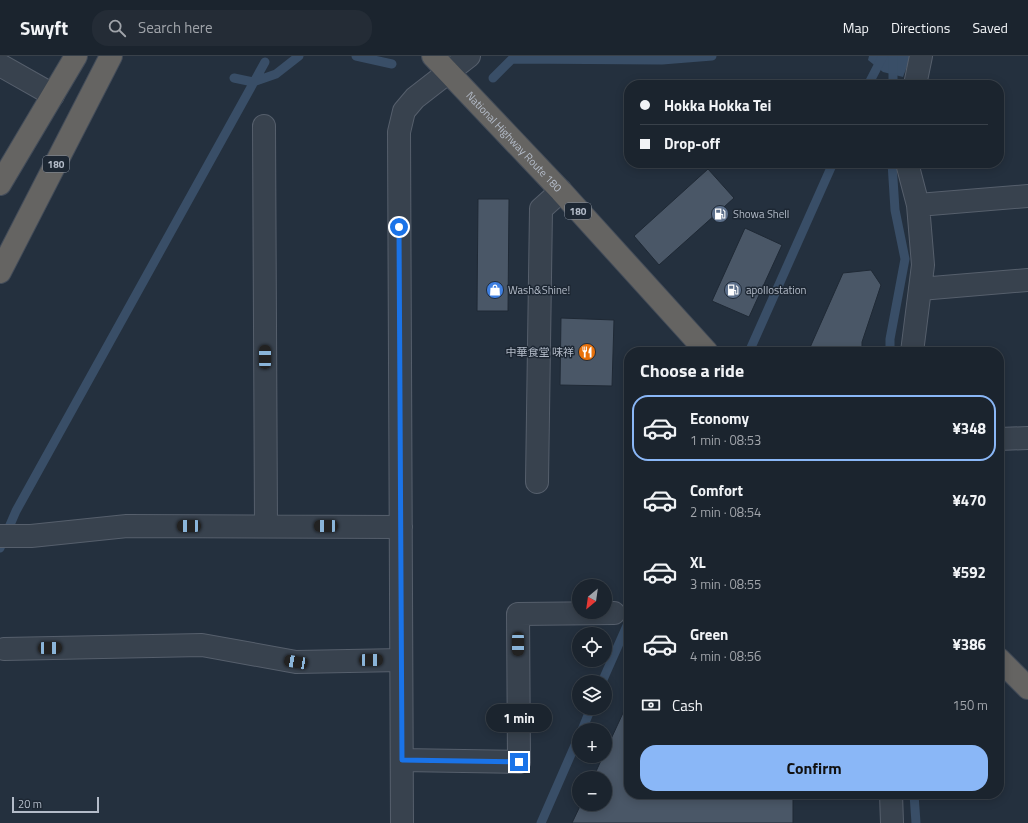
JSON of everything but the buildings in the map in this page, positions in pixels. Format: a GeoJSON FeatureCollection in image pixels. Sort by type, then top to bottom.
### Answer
{"type":"FeatureCollection","features":[{"type":"Feature","properties":{"kind":"highway"},"geometry":{"type":"LineString","coordinates":[[0,184],[76,56]]}},
{"type":"Feature","properties":{"kind":"highway","name":"180"},"geometry":{"type":"LineString","coordinates":[[0,272],[111,56]]}},
{"type":"Feature","properties":{"kind":"highway","name":"National Highway Route 180"},"geometry":{"type":"LineString","coordinates":[[440,64],[561,192],[702,347]]}},
{"type":"Feature","properties":{"kind":"highway"},"geometry":{"type":"LineString","coordinates":[[1004,664],[1028,688]]}},
{"type":"Feature","properties":{"kind":"street"},"geometry":{"type":"LineString","coordinates":[[402,823],[399,132],[404,111],[440,64],[469,56]]}},
{"type":"Feature","properties":{"kind":"street"},"geometry":{"type":"LineString","coordinates":[[916,80],[921,56]]}},
{"type":"Feature","properties":{"kind":"street"},"geometry":{"type":"LineString","coordinates":[[0,65],[53,95]]}},
{"type":"Feature","properties":{"kind":"street"},"geometry":{"type":"LineString","coordinates":[[264,126],[266,526]]}},
{"type":"Feature","properties":{"kind":"street"},"geometry":{"type":"LineString","coordinates":[[908,168],[918,205],[922,265],[913,347]]}},
{"type":"Feature","properties":{"kind":"street"},"geometry":{"type":"LineString","coordinates":[[537,482],[541,209],[561,192]]}},
{"type":"Feature","properties":{"kind":"street"},"geometry":{"type":"LineString","coordinates":[[918,205],[1028,196]]}},
{"type":"Feature","properties":{"kind":"street"},"geometry":{"type":"LineString","coordinates":[[920,289],[1028,280]]}},
{"type":"Feature","properties":{"kind":"street"},"geometry":{"type":"LineString","coordinates":[[1004,438],[1028,438]]}},
{"type":"Feature","properties":{"kind":"street"},"geometry":{"type":"LineString","coordinates":[[0,536],[31,536],[127,526],[401,527]]}},
{"type":"Feature","properties":{"kind":"street"},"geometry":{"type":"LineString","coordinates":[[402,760],[519,762],[518,614],[614,613]]}},
{"type":"Feature","properties":{"kind":"street"},"geometry":{"type":"LineString","coordinates":[[4,649],[202,645],[296,662],[401,660]]}},
{"type":"Feature","properties":{"kind":"street"},"geometry":{"type":"LineString","coordinates":[[891,799],[892,823]]}},
{"type":"Feature","properties":{"kind":"water"},"geometry":{"type":"Polygon","coordinates":[[[869,56],[911,56],[903,77],[883,72],[868,60],[869,56]]]}},
{"type":"Feature","properties":{"kind":"waterway"},"geometry":{"type":"LineString","coordinates":[[234,78],[253,82],[276,74],[299,56]]}},
{"type":"Feature","properties":{"kind":"waterway"},"geometry":{"type":"LineString","coordinates":[[356,56],[392,64]]}},
{"type":"Feature","properties":{"kind":"waterway"},"geometry":{"type":"LineString","coordinates":[[493,78],[512,59],[662,60],[712,56]]}},
{"type":"Feature","properties":{"kind":"waterway"},"geometry":{"type":"LineString","coordinates":[[871,80],[883,56]]}},
{"type":"Feature","properties":{"kind":"waterway"},"geometry":{"type":"LineString","coordinates":[[893,56],[893,80]]}},
{"type":"Feature","properties":{"kind":"waterway"},"geometry":{"type":"LineString","coordinates":[[0,548],[16,511],[265,62]]}},
{"type":"Feature","properties":{"kind":"waterway"},"geometry":{"type":"LineString","coordinates":[[751,347],[831,168]]}},
{"type":"Feature","properties":{"kind":"waterway"},"geometry":{"type":"LineString","coordinates":[[890,347],[890,339],[905,259],[895,210],[892,168]]}},
{"type":"Feature","properties":{"kind":"waterway"},"geometry":{"type":"LineString","coordinates":[[605,675],[624,632]]}},
{"type":"Feature","properties":{"kind":"waterway"},"geometry":{"type":"LineString","coordinates":[[585,723],[588,715]]}},
{"type":"Feature","properties":{"kind":"waterway"},"geometry":{"type":"LineString","coordinates":[[541,823],[572,752]]}},
{"type":"Feature","properties":{"kind":"waterway"},"geometry":{"type":"LineString","coordinates":[[914,799],[916,823]]}},
{"type":"Feature","properties":{"kind":"place","name":"Showa Shell"},"geometry":{"type":"Point","coordinates":[720,214]}},
{"type":"Feature","properties":{"kind":"place","name":"Wash&Shine!"},"geometry":{"type":"Point","coordinates":[495,290]}},
{"type":"Feature","properties":{"kind":"place","name":"apollostation"},"geometry":{"type":"Point","coordinates":[733,290]}},
{"type":"Feature","properties":{"kind":"place","name":"中華食堂 味祥"},"geometry":{"type":"Point","coordinates":[587,352]}},
{"type":"Feature","properties":{"kind":"route"},"geometry":{"type":"LineString","coordinates":[[399,227],[402,760],[519,762]]}}]}
